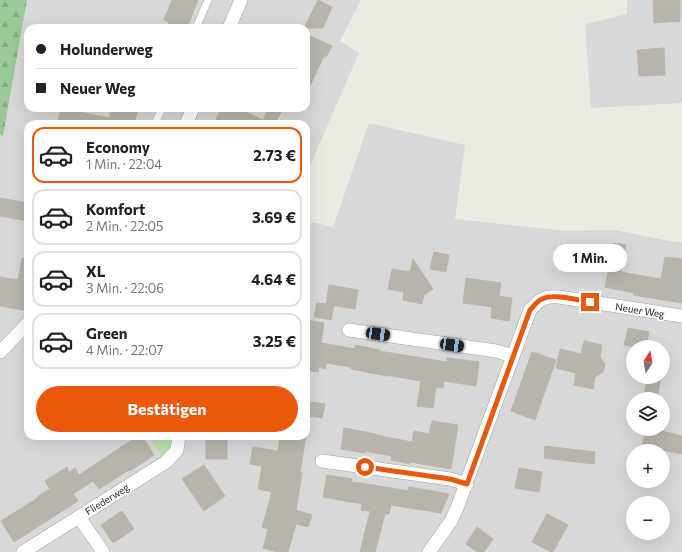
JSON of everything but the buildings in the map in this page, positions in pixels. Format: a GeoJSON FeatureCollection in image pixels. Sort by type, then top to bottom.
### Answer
{"type":"FeatureCollection","features":[{"type":"Feature","properties":{"kind":"street"},"geometry":{"type":"LineString","coordinates":[[231,24],[241,0]]}},
{"type":"Feature","properties":{"kind":"street","name":"Neuer Weg"},"geometry":{"type":"LineString","coordinates":[[429,552],[451,521],[457,508],[530,310],[536,303],[543,298],[559,297],[682,316]]}},
{"type":"Feature","properties":{"kind":"street"},"geometry":{"type":"LineString","coordinates":[[0,352],[24,327]]}},
{"type":"Feature","properties":{"kind":"street"},"geometry":{"type":"LineString","coordinates":[[349,330],[496,352],[513,356]]}},
{"type":"Feature","properties":{"kind":"street","name":"Fliederweg"},"geometry":{"type":"LineString","coordinates":[[24,552],[166,462],[177,450],[178,440]]}},
{"type":"Feature","properties":{"kind":"street"},"geometry":{"type":"LineString","coordinates":[[322,461],[450,479],[467,484]]}},
{"type":"Feature","properties":{"kind":"street"},"geometry":{"type":"LineString","coordinates":[[79,517],[103,552]]}},
{"type":"Feature","properties":{"kind":"lane"},"geometry":{"type":"LineString","coordinates":[[198,24],[208,0]]}},
{"type":"Feature","properties":{"kind":"shaded area"},"geometry":{"type":"Polygon","coordinates":[[[27,0],[361,0],[340,41],[359,53],[310,166],[310,120],[24,120],[24,440],[310,440],[310,227],[312,222],[333,227],[369,123],[465,145],[455,219],[567,231],[615,230],[674,242],[682,242],[682,552],[0,552],[0,135],[3,136],[27,0]]]}},
{"type":"Feature","properties":{"kind":"shaded area"},"geometry":{"type":"Polygon","coordinates":[[[627,0],[682,0],[682,103],[591,108],[585,24],[627,14],[627,0]]]}},
{"type":"Feature","properties":{"kind":"green space"},"geometry":{"type":"Polygon","coordinates":[[[0,0],[27,0],[3,136],[0,135],[0,0]]]}},
{"type":"Feature","properties":{"kind":"green space"},"geometry":{"type":"Polygon","coordinates":[[[151,440],[177,440],[166,462],[151,440]]]}},
{"type":"Feature","properties":{"kind":"route"},"geometry":{"type":"LineString","coordinates":[[365,467],[450,479],[467,484],[530,310],[543,298],[550,297],[590,302]]}}]}
